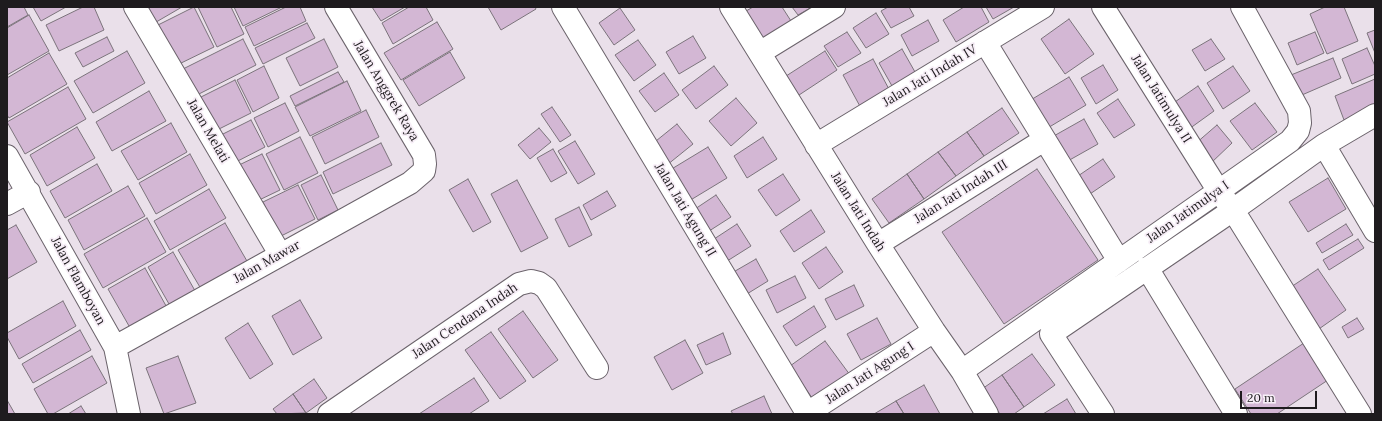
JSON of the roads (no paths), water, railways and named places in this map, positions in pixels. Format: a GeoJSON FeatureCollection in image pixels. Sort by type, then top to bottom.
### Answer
{"type":"FeatureCollection","features":[{"type":"Feature","properties":{"kind":"street","name":"Jalan Melati"},"geometry":{"type":"LineString","coordinates":[[135,7],[280,254]]}},
{"type":"Feature","properties":{"kind":"street","name":"Jalan Anggrek Raya"},"geometry":{"type":"LineString","coordinates":[[336,7],[424,155],[426,164],[420,176]]}},
{"type":"Feature","properties":{"kind":"street","name":"Jalan Jati Agung II"},"geometry":{"type":"LineString","coordinates":[[563,7],[807,413]]}},
{"type":"Feature","properties":{"kind":"street","name":"Jalan Jati Indah"},"geometry":{"type":"LineString","coordinates":[[732,7],[761,52],[816,146],[934,332],[962,371],[987,414]]}},
{"type":"Feature","properties":{"kind":"street"},"geometry":{"type":"LineString","coordinates":[[761,52],[834,7]]}},
{"type":"Feature","properties":{"kind":"street","name":"Jalan Jati Indah IV"},"geometry":{"type":"LineString","coordinates":[[816,146],[1043,7]]}},
{"type":"Feature","properties":{"kind":"street","name":"Jalan Jatimulya II"},"geometry":{"type":"LineString","coordinates":[[1103,7],[1218,190],[1233,210],[1360,414]]}},
{"type":"Feature","properties":{"kind":"street","name":"Jalan Jatimulya I"},"geometry":{"type":"LineString","coordinates":[[962,371],[1218,190],[1290,141],[1298,131],[1300,123],[1299,111],[1242,7]]}},
{"type":"Feature","properties":{"kind":"street"},"geometry":{"type":"LineString","coordinates":[[985,42],[1119,261]]}},
{"type":"Feature","properties":{"kind":"street"},"geometry":{"type":"LineString","coordinates":[[1103,414],[1051,334],[1233,210],[1324,145],[1375,115]]}},
{"type":"Feature","properties":{"kind":"street","name":"Jalan Jati Indah III"},"geometry":{"type":"LineString","coordinates":[[878,244],[1044,140]]}},
{"type":"Feature","properties":{"kind":"street"},"geometry":{"type":"LineString","coordinates":[[1324,145],[1375,231]]}},
{"type":"Feature","properties":{"kind":"street","name":"Jalan Flamboyan"},"geometry":{"type":"LineString","coordinates":[[7,156],[29,192],[115,347],[129,414]]}},
{"type":"Feature","properties":{"kind":"street","name":"Jalan Mawar"},"geometry":{"type":"LineString","coordinates":[[115,347],[410,183],[420,176]]}},
{"type":"Feature","properties":{"kind":"street"},"geometry":{"type":"LineString","coordinates":[[7,204],[29,192]]}},
{"type":"Feature","properties":{"kind":"street"},"geometry":{"type":"LineString","coordinates":[[1147,268],[1236,414]]}},
{"type":"Feature","properties":{"kind":"street","name":"Jalan Cendana Indah"},"geometry":{"type":"LineString","coordinates":[[329,414],[519,284],[531,281],[539,283],[546,288],[597,368]]}},
{"type":"Feature","properties":{"kind":"street","name":"Jalan Jati Agung I"},"geometry":{"type":"LineString","coordinates":[[807,413],[934,332]]}}]}
